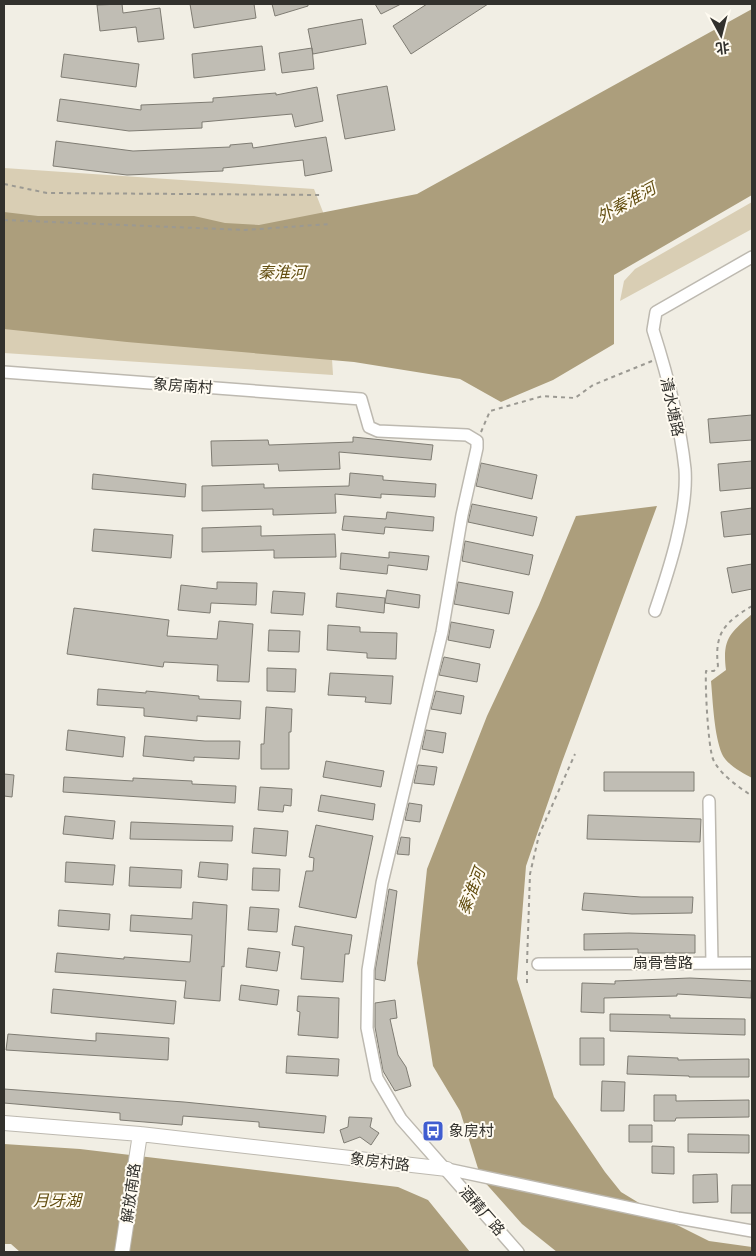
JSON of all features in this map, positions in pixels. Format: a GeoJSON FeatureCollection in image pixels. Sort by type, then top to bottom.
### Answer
{"type":"FeatureCollection","features":[{"type":"Feature","properties":{"kind":"street","name":"清水塘路"},"geometry":{"type":"LineString","coordinates":[[655,611],[664,585],[682,514],[685,470],[676,422],[653,330],[656,312],[752,257]]}},
{"type":"Feature","properties":{"kind":"street","name":"象房南村"},"geometry":{"type":"LineString","coordinates":[[4,372],[361,399],[368,427],[378,432],[468,435],[477,441]]}},
{"type":"Feature","properties":{"kind":"street","name":"酒精厂路"},"geometry":{"type":"LineString","coordinates":[[477,441],[478,448],[462,515],[442,632],[382,883],[368,970],[367,1028],[377,1078],[401,1119],[447,1169],[518,1252]]}},
{"type":"Feature","properties":{"kind":"street"},"geometry":{"type":"LineString","coordinates":[[709,801],[712,963]]}},
{"type":"Feature","properties":{"kind":"street","name":"扇骨营路"},"geometry":{"type":"LineString","coordinates":[[538,964],[752,963]]}},
{"type":"Feature","properties":{"kind":"street","name":"象房村路"},"geometry":{"type":"LineString","coordinates":[[4,1123],[140,1134],[447,1169],[687,1220],[752,1231]]}},
{"type":"Feature","properties":{"kind":"street","name":"解放南路"},"geometry":{"type":"LineString","coordinates":[[122,1252],[140,1134]]}},
{"type":"Feature","properties":{"kind":"path"},"geometry":{"type":"LineString","coordinates":[[4,184],[47,193],[323,195]]}},
{"type":"Feature","properties":{"kind":"path"},"geometry":{"type":"LineString","coordinates":[[4,220],[245,230],[330,224]]}},
{"type":"Feature","properties":{"kind":"path"},"geometry":{"type":"LineString","coordinates":[[477,441],[490,411],[543,396],[575,398],[593,385],[661,358]]}},
{"type":"Feature","properties":{"kind":"path"},"geometry":{"type":"LineString","coordinates":[[752,606],[730,619],[717,644],[718,666],[714,671],[706,671],[705,686],[713,759],[738,787],[752,796]]}},
{"type":"Feature","properties":{"kind":"path"},"geometry":{"type":"LineString","coordinates":[[527,983],[530,874],[539,835],[575,754]]}},
{"type":"Feature","properties":{"kind":"shaded area"},"geometry":{"type":"Polygon","coordinates":[[[4,168],[314,189],[323,212],[333,375],[4,353],[4,168]]]}},
{"type":"Feature","properties":{"kind":"shaded area"},"geometry":{"type":"Polygon","coordinates":[[[752,202],[752,229],[620,301],[624,281],[635,269],[752,202]]]}},
{"type":"Feature","properties":{"kind":"water"},"geometry":{"type":"Polygon","coordinates":[[[752,9],[752,195],[614,275],[614,344],[553,380],[501,402],[460,379],[354,362],[4,329],[4,212],[38,216],[194,216],[225,223],[259,225],[417,194],[752,9]]]}},
{"type":"Feature","properties":{"kind":"water","name":"秦淮河"},"geometry":{"type":"Polygon","coordinates":[[[657,506],[562,762],[526,866],[517,979],[554,1097],[605,1172],[621,1192],[667,1220],[709,1241],[752,1247],[752,1252],[557,1252],[522,1224],[481,1178],[460,1111],[433,1066],[417,963],[427,869],[487,716],[539,605],[576,516],[657,506]]]}},
{"type":"Feature","properties":{"kind":"water"},"geometry":{"type":"Polygon","coordinates":[[[752,614],[752,778],[731,765],[722,754],[716,728],[711,681],[726,670],[725,651],[729,637],[752,614]]]}},
{"type":"Feature","properties":{"kind":"water","name":"月牙湖"},"geometry":{"type":"Polygon","coordinates":[[[4,1144],[80,1149],[398,1187],[428,1200],[470,1252],[20,1252],[11,1244],[4,1244],[4,1144]]]}},
{"type":"Feature","properties":{"kind":"building"},"geometry":{"type":"Polygon","coordinates":[[[122,4],[123,13],[160,8],[164,39],[138,42],[136,27],[100,31],[97,5],[122,4]]]}},
{"type":"Feature","properties":{"kind":"building"},"geometry":{"type":"Polygon","coordinates":[[[190,4],[254,4],[256,18],[194,28],[190,4]]]}},
{"type":"Feature","properties":{"kind":"building"},"geometry":{"type":"Polygon","coordinates":[[[272,4],[308,4],[308,6],[275,16],[272,4]]]}},
{"type":"Feature","properties":{"kind":"building"},"geometry":{"type":"Polygon","coordinates":[[[375,4],[401,4],[381,14],[375,4]]]}},
{"type":"Feature","properties":{"kind":"building"},"geometry":{"type":"Polygon","coordinates":[[[427,4],[488,4],[411,54],[393,26],[427,4]]]}},
{"type":"Feature","properties":{"kind":"building"},"geometry":{"type":"Polygon","coordinates":[[[362,19],[366,44],[313,54],[308,29],[362,19]]]}},
{"type":"Feature","properties":{"kind":"building"},"geometry":{"type":"Polygon","coordinates":[[[262,46],[265,70],[194,78],[192,54],[262,46]]]}},
{"type":"Feature","properties":{"kind":"building"},"geometry":{"type":"Polygon","coordinates":[[[312,48],[314,69],[282,73],[279,53],[312,48]]]}},
{"type":"Feature","properties":{"kind":"building"},"geometry":{"type":"Polygon","coordinates":[[[64,54],[139,64],[136,87],[61,77],[64,54]]]}},
{"type":"Feature","properties":{"kind":"building"},"geometry":{"type":"Polygon","coordinates":[[[387,86],[395,130],[345,139],[337,95],[387,86]]]}},
{"type":"Feature","properties":{"kind":"building"},"geometry":{"type":"Polygon","coordinates":[[[317,87],[323,121],[295,127],[292,114],[202,122],[202,128],[129,131],[57,121],[60,99],[141,110],[141,105],[213,102],[213,98],[276,93],[276,95],[317,87]]]}},
{"type":"Feature","properties":{"kind":"building"},"geometry":{"type":"Polygon","coordinates":[[[326,137],[332,171],[305,176],[303,160],[223,168],[223,171],[127,175],[53,166],[56,141],[133,151],[230,147],[230,145],[252,143],[253,148],[326,137]]]}},
{"type":"Feature","properties":{"kind":"building"},"geometry":{"type":"Polygon","coordinates":[[[752,415],[752,440],[710,443],[708,419],[752,415]]]}},
{"type":"Feature","properties":{"kind":"building"},"geometry":{"type":"Polygon","coordinates":[[[353,437],[433,445],[431,460],[339,452],[340,469],[279,471],[278,464],[212,466],[211,441],[268,440],[269,445],[353,442],[353,437]]]}},
{"type":"Feature","properties":{"kind":"building"},"geometry":{"type":"Polygon","coordinates":[[[752,461],[752,488],[720,491],[718,464],[752,461]]]}},
{"type":"Feature","properties":{"kind":"building"},"geometry":{"type":"Polygon","coordinates":[[[481,463],[537,475],[532,499],[476,486],[481,463]]]}},
{"type":"Feature","properties":{"kind":"building"},"geometry":{"type":"Polygon","coordinates":[[[350,473],[383,476],[383,480],[436,484],[435,497],[381,494],[381,498],[335,494],[336,513],[273,515],[273,509],[202,511],[202,486],[264,484],[264,488],[349,486],[350,473]]]}},
{"type":"Feature","properties":{"kind":"building"},"geometry":{"type":"Polygon","coordinates":[[[93,474],[186,484],[185,497],[92,489],[93,474]]]}},
{"type":"Feature","properties":{"kind":"building"},"geometry":{"type":"Polygon","coordinates":[[[472,504],[537,517],[533,536],[468,522],[472,504]]]}},
{"type":"Feature","properties":{"kind":"building"},"geometry":{"type":"Polygon","coordinates":[[[752,508],[752,534],[724,537],[721,512],[752,508]]]}},
{"type":"Feature","properties":{"kind":"building"},"geometry":{"type":"Polygon","coordinates":[[[387,512],[434,517],[433,531],[385,527],[384,534],[342,530],[344,516],[386,519],[387,512]]]}},
{"type":"Feature","properties":{"kind":"building"},"geometry":{"type":"Polygon","coordinates":[[[261,526],[261,536],[335,534],[336,557],[274,558],[274,550],[202,552],[202,528],[261,526]]]}},
{"type":"Feature","properties":{"kind":"building"},"geometry":{"type":"Polygon","coordinates":[[[94,529],[173,535],[171,558],[92,551],[94,529]]]}},
{"type":"Feature","properties":{"kind":"building"},"geometry":{"type":"Polygon","coordinates":[[[465,541],[533,555],[529,575],[462,561],[465,541]]]}},
{"type":"Feature","properties":{"kind":"building"},"geometry":{"type":"Polygon","coordinates":[[[389,552],[429,556],[427,570],[388,565],[387,574],[340,569],[341,553],[389,558],[389,552]]]}},
{"type":"Feature","properties":{"kind":"building"},"geometry":{"type":"Polygon","coordinates":[[[752,564],[752,589],[732,593],[727,568],[752,564]]]}},
{"type":"Feature","properties":{"kind":"building"},"geometry":{"type":"Polygon","coordinates":[[[217,582],[257,583],[256,605],[211,603],[210,613],[178,610],[181,585],[217,589],[217,582]]]}},
{"type":"Feature","properties":{"kind":"building"},"geometry":{"type":"Polygon","coordinates":[[[458,582],[513,592],[509,614],[454,604],[458,582]]]}},
{"type":"Feature","properties":{"kind":"building"},"geometry":{"type":"Polygon","coordinates":[[[387,590],[420,595],[419,608],[385,603],[387,590]]]}},
{"type":"Feature","properties":{"kind":"building"},"geometry":{"type":"Polygon","coordinates":[[[273,591],[305,593],[303,615],[271,613],[273,591]]]}},
{"type":"Feature","properties":{"kind":"building"},"geometry":{"type":"Polygon","coordinates":[[[337,593],[385,598],[384,613],[336,607],[337,593]]]}},
{"type":"Feature","properties":{"kind":"building"},"geometry":{"type":"Polygon","coordinates":[[[74,608],[169,620],[167,636],[217,639],[219,621],[253,624],[249,682],[217,681],[218,665],[164,662],[163,667],[67,654],[74,608]]]}},
{"type":"Feature","properties":{"kind":"building"},"geometry":{"type":"Polygon","coordinates":[[[451,622],[494,630],[490,648],[448,640],[451,622]]]}},
{"type":"Feature","properties":{"kind":"building"},"geometry":{"type":"Polygon","coordinates":[[[328,625],[360,627],[360,632],[397,633],[396,659],[367,658],[367,653],[327,650],[328,625]]]}},
{"type":"Feature","properties":{"kind":"building"},"geometry":{"type":"Polygon","coordinates":[[[269,630],[300,631],[299,652],[268,651],[269,630]]]}},
{"type":"Feature","properties":{"kind":"building"},"geometry":{"type":"Polygon","coordinates":[[[444,657],[480,664],[477,682],[439,675],[444,657]]]}},
{"type":"Feature","properties":{"kind":"building"},"geometry":{"type":"Polygon","coordinates":[[[267,668],[296,669],[295,692],[267,691],[267,668]]]}},
{"type":"Feature","properties":{"kind":"building"},"geometry":{"type":"Polygon","coordinates":[[[330,673],[393,676],[391,704],[365,702],[366,697],[328,695],[330,673]]]}},
{"type":"Feature","properties":{"kind":"building"},"geometry":{"type":"Polygon","coordinates":[[[98,689],[146,693],[146,691],[199,696],[199,699],[241,701],[240,719],[197,716],[197,721],[144,716],[144,708],[97,705],[98,689]]]}},
{"type":"Feature","properties":{"kind":"building"},"geometry":{"type":"Polygon","coordinates":[[[436,691],[464,696],[461,714],[431,709],[436,691]]]}},
{"type":"Feature","properties":{"kind":"building"},"geometry":{"type":"Polygon","coordinates":[[[266,707],[292,709],[291,732],[289,732],[289,769],[261,769],[261,744],[264,744],[266,707]]]}},
{"type":"Feature","properties":{"kind":"building"},"geometry":{"type":"Polygon","coordinates":[[[68,730],[125,737],[123,757],[66,750],[68,730]]]}},
{"type":"Feature","properties":{"kind":"building"},"geometry":{"type":"Polygon","coordinates":[[[426,730],[446,733],[443,753],[422,749],[426,730]]]}},
{"type":"Feature","properties":{"kind":"building"},"geometry":{"type":"Polygon","coordinates":[[[145,736],[205,741],[240,741],[239,759],[194,757],[194,761],[143,756],[145,736]]]}},
{"type":"Feature","properties":{"kind":"building"},"geometry":{"type":"Polygon","coordinates":[[[326,761],[384,771],[381,787],[323,777],[326,761]]]}},
{"type":"Feature","properties":{"kind":"building"},"geometry":{"type":"Polygon","coordinates":[[[418,765],[437,767],[434,785],[414,783],[418,765]]]}},
{"type":"Feature","properties":{"kind":"building"},"geometry":{"type":"Polygon","coordinates":[[[604,772],[694,772],[694,791],[604,791],[604,772]]]}},
{"type":"Feature","properties":{"kind":"building"},"geometry":{"type":"Polygon","coordinates":[[[4,774],[14,775],[12,797],[4,796],[4,774]]]}},
{"type":"Feature","properties":{"kind":"building"},"geometry":{"type":"Polygon","coordinates":[[[64,777],[133,781],[133,778],[192,781],[192,784],[236,786],[235,803],[63,792],[64,777]]]}},
{"type":"Feature","properties":{"kind":"building"},"geometry":{"type":"Polygon","coordinates":[[[260,787],[292,789],[291,806],[284,805],[283,812],[258,810],[260,787]]]}},
{"type":"Feature","properties":{"kind":"building"},"geometry":{"type":"Polygon","coordinates":[[[321,795],[375,804],[373,820],[318,811],[321,795]]]}},
{"type":"Feature","properties":{"kind":"building"},"geometry":{"type":"Polygon","coordinates":[[[409,803],[422,805],[420,822],[405,820],[409,803]]]}},
{"type":"Feature","properties":{"kind":"building"},"geometry":{"type":"Polygon","coordinates":[[[588,815],[701,819],[700,842],[587,839],[588,815]]]}},
{"type":"Feature","properties":{"kind":"building"},"geometry":{"type":"Polygon","coordinates":[[[65,816],[115,821],[113,839],[63,834],[65,816]]]}},
{"type":"Feature","properties":{"kind":"building"},"geometry":{"type":"Polygon","coordinates":[[[131,822],[233,826],[232,841],[130,839],[131,822]]]}},
{"type":"Feature","properties":{"kind":"building"},"geometry":{"type":"Polygon","coordinates":[[[316,825],[373,836],[356,918],[299,907],[306,871],[313,871],[314,858],[309,857],[316,825]]]}},
{"type":"Feature","properties":{"kind":"building"},"geometry":{"type":"Polygon","coordinates":[[[254,828],[288,831],[286,856],[252,853],[254,828]]]}},
{"type":"Feature","properties":{"kind":"building"},"geometry":{"type":"Polygon","coordinates":[[[401,837],[410,838],[409,855],[397,854],[401,837]]]}},
{"type":"Feature","properties":{"kind":"building"},"geometry":{"type":"Polygon","coordinates":[[[66,862],[115,865],[113,885],[65,882],[66,862]]]}},
{"type":"Feature","properties":{"kind":"building"},"geometry":{"type":"Polygon","coordinates":[[[200,862],[228,864],[227,880],[198,877],[200,862]]]}},
{"type":"Feature","properties":{"kind":"building"},"geometry":{"type":"Polygon","coordinates":[[[130,867],[182,870],[181,888],[129,886],[130,867]]]}},
{"type":"Feature","properties":{"kind":"building"},"geometry":{"type":"Polygon","coordinates":[[[253,868],[280,869],[279,891],[252,890],[253,868]]]}},
{"type":"Feature","properties":{"kind":"building"},"geometry":{"type":"Polygon","coordinates":[[[389,889],[397,891],[385,981],[375,979],[375,971],[389,889]]]}},
{"type":"Feature","properties":{"kind":"building"},"geometry":{"type":"Polygon","coordinates":[[[584,893],[641,897],[693,897],[692,913],[632,914],[582,910],[584,893]]]}},
{"type":"Feature","properties":{"kind":"building"},"geometry":{"type":"Polygon","coordinates":[[[193,902],[227,905],[224,967],[222,966],[220,1001],[184,998],[186,981],[55,972],[57,953],[190,962],[192,935],[130,931],[131,915],[192,919],[193,902]]]}},
{"type":"Feature","properties":{"kind":"building"},"geometry":{"type":"Polygon","coordinates":[[[250,907],[279,909],[277,932],[248,930],[250,907]]]}},
{"type":"Feature","properties":{"kind":"building"},"geometry":{"type":"Polygon","coordinates":[[[59,910],[110,914],[109,930],[58,926],[59,910]]]}},
{"type":"Feature","properties":{"kind":"building"},"geometry":{"type":"Polygon","coordinates":[[[295,926],[352,935],[349,954],[345,954],[343,982],[301,979],[304,947],[292,945],[295,926]]]}},
{"type":"Feature","properties":{"kind":"building"},"geometry":{"type":"Polygon","coordinates":[[[584,934],[695,935],[695,953],[638,953],[638,949],[584,950],[584,934]]]}},
{"type":"Feature","properties":{"kind":"building"},"geometry":{"type":"Polygon","coordinates":[[[248,948],[280,952],[277,971],[246,967],[248,948]]]}},
{"type":"Feature","properties":{"kind":"building"},"geometry":{"type":"Polygon","coordinates":[[[690,978],[752,981],[751,998],[677,994],[677,996],[604,998],[604,1013],[581,1012],[582,983],[615,984],[615,981],[690,978]]]}},
{"type":"Feature","properties":{"kind":"building"},"geometry":{"type":"Polygon","coordinates":[[[241,985],[279,990],[277,1005],[239,1000],[241,985]]]}},
{"type":"Feature","properties":{"kind":"building"},"geometry":{"type":"Polygon","coordinates":[[[53,989],[176,1001],[174,1024],[51,1013],[53,989]]]}},
{"type":"Feature","properties":{"kind":"building"},"geometry":{"type":"Polygon","coordinates":[[[298,996],[339,998],[338,1038],[298,1035],[300,1012],[297,1011],[298,996]]]}},
{"type":"Feature","properties":{"kind":"building"},"geometry":{"type":"Polygon","coordinates":[[[395,1000],[397,1018],[390,1019],[398,1055],[406,1067],[411,1086],[395,1091],[383,1071],[375,1027],[375,1003],[395,1000]]]}},
{"type":"Feature","properties":{"kind":"building"},"geometry":{"type":"Polygon","coordinates":[[[610,1014],[670,1015],[670,1018],[745,1019],[745,1035],[610,1031],[610,1014]]]}},
{"type":"Feature","properties":{"kind":"building"},"geometry":{"type":"Polygon","coordinates":[[[96,1033],[169,1038],[168,1060],[6,1050],[8,1034],[96,1041],[96,1033]]]}},
{"type":"Feature","properties":{"kind":"building"},"geometry":{"type":"Polygon","coordinates":[[[580,1038],[604,1038],[604,1065],[580,1065],[580,1038]]]}},
{"type":"Feature","properties":{"kind":"building"},"geometry":{"type":"Polygon","coordinates":[[[287,1056],[339,1059],[338,1076],[286,1073],[287,1056]]]}},
{"type":"Feature","properties":{"kind":"building"},"geometry":{"type":"Polygon","coordinates":[[[628,1056],[678,1058],[678,1060],[749,1059],[749,1077],[627,1074],[628,1056]]]}},
{"type":"Feature","properties":{"kind":"building"},"geometry":{"type":"Polygon","coordinates":[[[602,1081],[625,1082],[624,1111],[601,1111],[602,1081]]]}},
{"type":"Feature","properties":{"kind":"building"},"geometry":{"type":"Polygon","coordinates":[[[4,1089],[184,1102],[326,1116],[324,1133],[259,1127],[259,1122],[183,1116],[182,1125],[120,1120],[120,1113],[4,1103],[4,1089]]]}},
{"type":"Feature","properties":{"kind":"building"},"geometry":{"type":"Polygon","coordinates":[[[654,1095],[676,1095],[676,1101],[749,1100],[749,1117],[676,1118],[675,1121],[654,1121],[654,1095]]]}},
{"type":"Feature","properties":{"kind":"building"},"geometry":{"type":"Polygon","coordinates":[[[349,1117],[372,1118],[370,1127],[379,1133],[371,1145],[360,1137],[344,1143],[340,1130],[348,1127],[349,1117]]]}},
{"type":"Feature","properties":{"kind":"building"},"geometry":{"type":"Polygon","coordinates":[[[629,1125],[652,1125],[652,1142],[629,1142],[629,1125]]]}},
{"type":"Feature","properties":{"kind":"building"},"geometry":{"type":"Polygon","coordinates":[[[688,1134],[749,1135],[749,1153],[688,1152],[688,1134]]]}},
{"type":"Feature","properties":{"kind":"building"},"geometry":{"type":"Polygon","coordinates":[[[652,1146],[674,1147],[674,1174],[652,1173],[652,1146]]]}},
{"type":"Feature","properties":{"kind":"building"},"geometry":{"type":"Polygon","coordinates":[[[717,1174],[718,1202],[693,1203],[693,1175],[717,1174]]]}},
{"type":"Feature","properties":{"kind":"building"},"geometry":{"type":"Polygon","coordinates":[[[732,1185],[752,1185],[752,1213],[731,1213],[732,1185]]]}},
{"type":"Feature","properties":{"kind":"place","name":"象房村"},"geometry":{"type":"Point","coordinates":[433,1131]}},
{"type":"Feature","properties":{"kind":"water label","name":"外秦淮河"},"geometry":{"type":"Point","coordinates":[626,202]}}]}
